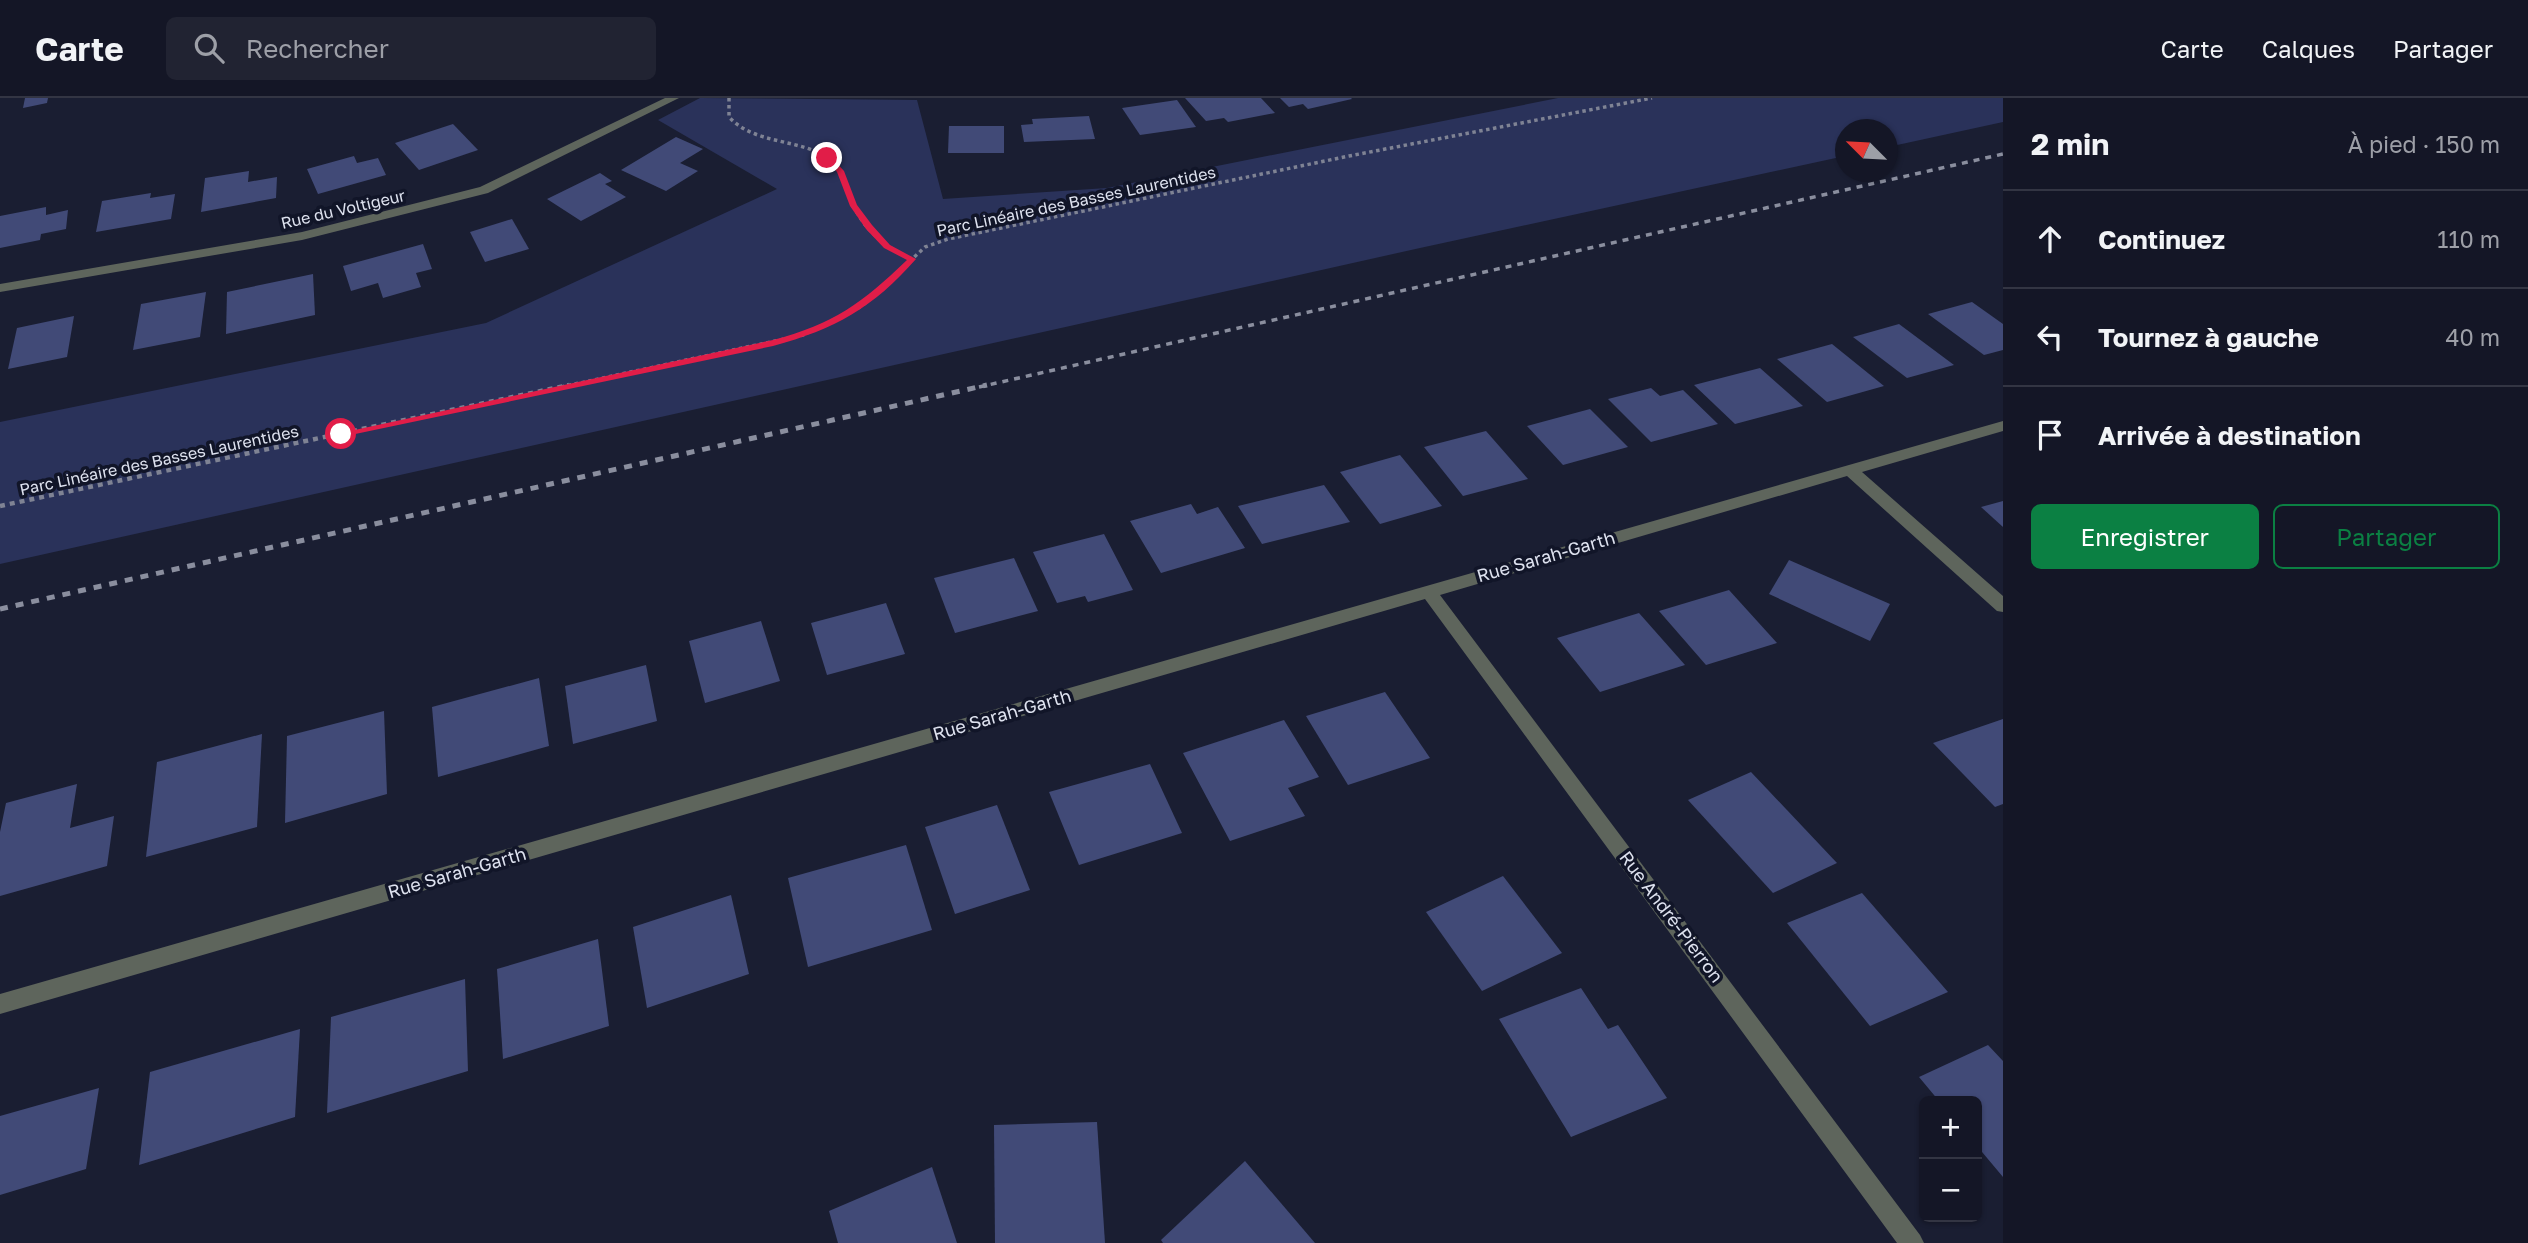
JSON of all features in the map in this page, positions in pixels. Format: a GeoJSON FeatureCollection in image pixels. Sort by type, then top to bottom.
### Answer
{"type":"FeatureCollection","features":[{"type":"Feature","properties":{"kind":"street","name":"Rue du Voltigeur"},"geometry":{"type":"LineString","coordinates":[[0,288],[302,236],[484,190],[674,98]]}},
{"type":"Feature","properties":{"kind":"street","name":"Rue Sarah-Garth"},"geometry":{"type":"LineString","coordinates":[[0,1003],[2003,426]]}},
{"type":"Feature","properties":{"kind":"street"},"geometry":{"type":"LineString","coordinates":[[1851,471],[2003,606]]}},
{"type":"Feature","properties":{"kind":"street","name":"Rue André-Pierron"},"geometry":{"type":"LineString","coordinates":[[1428,591],[1912,1243]]}},
{"type":"Feature","properties":{"kind":"path"},"geometry":{"type":"LineString","coordinates":[[729,98],[729,117],[737,127],[806,148],[834,164],[864,220],[887,247],[912,259]]}},
{"type":"Feature","properties":{"kind":"path","name":"Parc Linéaire des Basses Laurentides"},"geometry":{"type":"LineString","coordinates":[[0,506],[803,335],[862,306],[925,247],[934,243],[1652,98]]}},
{"type":"Feature","properties":{"kind":"shaded area"},"geometry":{"type":"Polygon","coordinates":[[[700,98],[917,100],[943,199],[1107,188],[1558,98],[2003,98],[2003,122],[1898,145],[1898,119],[1835,119],[1835,158],[0,564],[0,422],[486,323],[777,189],[658,120],[700,98]]]}},
{"type":"Feature","properties":{"kind":"building"},"geometry":{"type":"Polygon","coordinates":[[[25,98],[48,98],[47,103],[23,108],[25,98]]]}},
{"type":"Feature","properties":{"kind":"building"},"geometry":{"type":"Polygon","coordinates":[[[1185,98],[1261,98],[1275,113],[1228,122],[1224,118],[1206,121],[1185,98]]]}},
{"type":"Feature","properties":{"kind":"building"},"geometry":{"type":"Polygon","coordinates":[[[1280,98],[1352,99],[1308,109],[1303,104],[1289,107],[1280,98]]]}},
{"type":"Feature","properties":{"kind":"building"},"geometry":{"type":"Polygon","coordinates":[[[1177,100],[1196,127],[1140,135],[1122,108],[1177,100]]]}},
{"type":"Feature","properties":{"kind":"building"},"geometry":{"type":"Polygon","coordinates":[[[1089,116],[1095,139],[1024,142],[1021,125],[1033,124],[1032,119],[1089,116]]]}},
{"type":"Feature","properties":{"kind":"building"},"geometry":{"type":"Polygon","coordinates":[[[453,124],[478,150],[419,170],[395,143],[453,124]]]}},
{"type":"Feature","properties":{"kind":"building"},"geometry":{"type":"Polygon","coordinates":[[[949,126],[1004,126],[1004,153],[948,153],[949,126]]]}},
{"type":"Feature","properties":{"kind":"building"},"geometry":{"type":"Polygon","coordinates":[[[676,137],[703,149],[680,163],[698,171],[666,191],[621,170],[676,137]]]}},
{"type":"Feature","properties":{"kind":"building"},"geometry":{"type":"Polygon","coordinates":[[[354,156],[357,163],[378,158],[386,175],[318,194],[307,169],[354,156]]]}},
{"type":"Feature","properties":{"kind":"building"},"geometry":{"type":"Polygon","coordinates":[[[249,171],[248,182],[277,177],[276,198],[201,212],[205,178],[249,171]]]}},
{"type":"Feature","properties":{"kind":"building"},"geometry":{"type":"Polygon","coordinates":[[[600,173],[612,181],[605,184],[626,197],[581,221],[547,199],[600,173]]]}},
{"type":"Feature","properties":{"kind":"building"},"geometry":{"type":"Polygon","coordinates":[[[151,193],[150,198],[175,194],[171,219],[96,232],[102,201],[151,193]]]}},
{"type":"Feature","properties":{"kind":"building"},"geometry":{"type":"Polygon","coordinates":[[[46,207],[46,215],[68,210],[66,229],[41,234],[40,240],[0,248],[0,216],[46,207]]]}},
{"type":"Feature","properties":{"kind":"building"},"geometry":{"type":"Polygon","coordinates":[[[512,219],[529,249],[485,262],[470,232],[512,219]]]}},
{"type":"Feature","properties":{"kind":"building"},"geometry":{"type":"Polygon","coordinates":[[[423,244],[432,269],[416,273],[421,287],[383,298],[378,283],[351,291],[343,266],[423,244]]]}},
{"type":"Feature","properties":{"kind":"building"},"geometry":{"type":"Polygon","coordinates":[[[313,274],[315,315],[226,334],[227,292],[313,274]]]}},
{"type":"Feature","properties":{"kind":"building"},"geometry":{"type":"Polygon","coordinates":[[[206,292],[200,337],[133,350],[141,304],[206,292]]]}},
{"type":"Feature","properties":{"kind":"building"},"geometry":{"type":"Polygon","coordinates":[[[1972,302],[2003,324],[2003,350],[1984,355],[1928,314],[1972,302]]]}},
{"type":"Feature","properties":{"kind":"building"},"geometry":{"type":"Polygon","coordinates":[[[74,316],[67,357],[8,369],[17,328],[74,316]]]}},
{"type":"Feature","properties":{"kind":"building"},"geometry":{"type":"Polygon","coordinates":[[[1899,324],[1954,365],[1907,378],[1853,337],[1899,324]]]}},
{"type":"Feature","properties":{"kind":"building"},"geometry":{"type":"Polygon","coordinates":[[[1832,344],[1884,386],[1827,402],[1777,359],[1832,344]]]}},
{"type":"Feature","properties":{"kind":"building"},"geometry":{"type":"Polygon","coordinates":[[[1760,368],[1803,406],[1735,424],[1694,385],[1760,368]]]}},
{"type":"Feature","properties":{"kind":"building"},"geometry":{"type":"Polygon","coordinates":[[[1651,388],[1660,396],[1683,390],[1718,424],[1651,442],[1608,399],[1651,388]]]}},
{"type":"Feature","properties":{"kind":"building"},"geometry":{"type":"Polygon","coordinates":[[[1590,409],[1628,447],[1563,465],[1527,426],[1590,409]]]}},
{"type":"Feature","properties":{"kind":"building"},"geometry":{"type":"Polygon","coordinates":[[[1486,431],[1528,479],[1463,496],[1424,447],[1486,431]]]}},
{"type":"Feature","properties":{"kind":"building"},"geometry":{"type":"Polygon","coordinates":[[[1400,455],[1442,506],[1380,524],[1340,472],[1400,455]]]}},
{"type":"Feature","properties":{"kind":"building"},"geometry":{"type":"Polygon","coordinates":[[[1324,485],[1350,522],[1262,544],[1238,506],[1324,485]]]}},
{"type":"Feature","properties":{"kind":"building"},"geometry":{"type":"Polygon","coordinates":[[[2003,501],[2003,527],[1981,507],[2003,501]]]}},
{"type":"Feature","properties":{"kind":"building"},"geometry":{"type":"Polygon","coordinates":[[[1191,504],[1197,514],[1218,507],[1245,548],[1161,573],[1130,521],[1191,504]]]}},
{"type":"Feature","properties":{"kind":"building"},"geometry":{"type":"Polygon","coordinates":[[[1104,534],[1133,590],[1088,602],[1085,596],[1057,603],[1033,552],[1104,534]]]}},
{"type":"Feature","properties":{"kind":"building"},"geometry":{"type":"Polygon","coordinates":[[[1014,558],[1038,611],[955,633],[934,578],[1014,558]]]}},
{"type":"Feature","properties":{"kind":"building"},"geometry":{"type":"Polygon","coordinates":[[[1789,560],[1890,604],[1870,641],[1769,594],[1789,560]]]}},
{"type":"Feature","properties":{"kind":"building"},"geometry":{"type":"Polygon","coordinates":[[[1729,590],[1777,643],[1706,665],[1659,611],[1729,590]]]}},
{"type":"Feature","properties":{"kind":"building"},"geometry":{"type":"Polygon","coordinates":[[[886,603],[905,654],[827,675],[811,623],[886,603]]]}},
{"type":"Feature","properties":{"kind":"building"},"geometry":{"type":"Polygon","coordinates":[[[1639,613],[1685,665],[1600,692],[1557,638],[1639,613]]]}},
{"type":"Feature","properties":{"kind":"building"},"geometry":{"type":"Polygon","coordinates":[[[761,621],[780,681],[705,703],[689,641],[761,621]]]}},
{"type":"Feature","properties":{"kind":"building"},"geometry":{"type":"Polygon","coordinates":[[[646,665],[657,721],[573,744],[565,686],[646,665]]]}},
{"type":"Feature","properties":{"kind":"building"},"geometry":{"type":"Polygon","coordinates":[[[539,678],[549,746],[438,777],[432,707],[539,678]]]}},
{"type":"Feature","properties":{"kind":"building"},"geometry":{"type":"Polygon","coordinates":[[[1385,692],[1430,758],[1348,785],[1306,716],[1385,692]]]}},
{"type":"Feature","properties":{"kind":"building"},"geometry":{"type":"Polygon","coordinates":[[[384,711],[387,794],[285,823],[287,736],[384,711]]]}},
{"type":"Feature","properties":{"kind":"building"},"geometry":{"type":"Polygon","coordinates":[[[2003,719],[2003,804],[1995,807],[1933,743],[2003,719]]]}},
{"type":"Feature","properties":{"kind":"building"},"geometry":{"type":"Polygon","coordinates":[[[1284,720],[1319,777],[1288,788],[1305,816],[1230,841],[1183,753],[1284,720]]]}},
{"type":"Feature","properties":{"kind":"building"},"geometry":{"type":"Polygon","coordinates":[[[262,734],[257,827],[146,857],[157,762],[262,734]]]}},
{"type":"Feature","properties":{"kind":"building"},"geometry":{"type":"Polygon","coordinates":[[[1150,764],[1182,833],[1079,865],[1049,792],[1150,764]]]}},
{"type":"Feature","properties":{"kind":"building"},"geometry":{"type":"Polygon","coordinates":[[[1751,772],[1837,863],[1773,893],[1688,800],[1751,772]]]}},
{"type":"Feature","properties":{"kind":"building"},"geometry":{"type":"Polygon","coordinates":[[[77,784],[70,828],[114,816],[107,866],[0,896],[0,832],[6,803],[77,784]]]}},
{"type":"Feature","properties":{"kind":"building"},"geometry":{"type":"Polygon","coordinates":[[[997,805],[1030,890],[955,914],[925,827],[997,805]]]}},
{"type":"Feature","properties":{"kind":"building"},"geometry":{"type":"Polygon","coordinates":[[[906,845],[932,930],[808,967],[788,878],[906,845]]]}},
{"type":"Feature","properties":{"kind":"building"},"geometry":{"type":"Polygon","coordinates":[[[1503,876],[1562,953],[1482,991],[1426,912],[1503,876]]]}},
{"type":"Feature","properties":{"kind":"building"},"geometry":{"type":"Polygon","coordinates":[[[1862,893],[1948,992],[1870,1026],[1787,923],[1862,893]]]}},
{"type":"Feature","properties":{"kind":"building"},"geometry":{"type":"Polygon","coordinates":[[[731,895],[749,974],[647,1008],[633,927],[731,895]]]}},
{"type":"Feature","properties":{"kind":"building"},"geometry":{"type":"Polygon","coordinates":[[[598,939],[609,1026],[503,1059],[497,969],[598,939]]]}},
{"type":"Feature","properties":{"kind":"building"},"geometry":{"type":"Polygon","coordinates":[[[465,979],[468,1071],[327,1113],[331,1017],[465,979]]]}},
{"type":"Feature","properties":{"kind":"building"},"geometry":{"type":"Polygon","coordinates":[[[1581,988],[1608,1029],[1618,1025],[1667,1098],[1571,1137],[1499,1019],[1581,988]]]}},
{"type":"Feature","properties":{"kind":"building"},"geometry":{"type":"Polygon","coordinates":[[[300,1029],[295,1117],[139,1165],[150,1072],[300,1029]]]}},
{"type":"Feature","properties":{"kind":"building"},"geometry":{"type":"Polygon","coordinates":[[[1988,1045],[2003,1061],[2003,1177],[1982,1152],[1982,1096],[1935,1096],[1919,1077],[1988,1045]]]}},
{"type":"Feature","properties":{"kind":"building"},"geometry":{"type":"Polygon","coordinates":[[[99,1088],[86,1169],[0,1195],[0,1116],[99,1088]]]}},
{"type":"Feature","properties":{"kind":"building"},"geometry":{"type":"Polygon","coordinates":[[[1097,1122],[1105,1243],[995,1243],[994,1125],[1097,1122]]]}},
{"type":"Feature","properties":{"kind":"building"},"geometry":{"type":"Polygon","coordinates":[[[1245,1161],[1315,1243],[1163,1243],[1161,1240],[1245,1161]]]}},
{"type":"Feature","properties":{"kind":"building"},"geometry":{"type":"Polygon","coordinates":[[[932,1167],[957,1243],[838,1243],[829,1211],[932,1167]]]}},
{"type":"Feature","properties":{"kind":"railway"},"geometry":{"type":"LineString","coordinates":[[979,387],[2003,154]]}},
{"type":"Feature","properties":{"kind":"railway"},"geometry":{"type":"LineString","coordinates":[[0,609],[987,385]]}},
{"type":"Feature","properties":{"kind":"route"},"geometry":{"type":"LineString","coordinates":[[341,434],[773,343],[803,335],[847,316],[877,293],[912,259],[887,247],[869,227],[853,206],[841,171],[827,158]]}}]}
